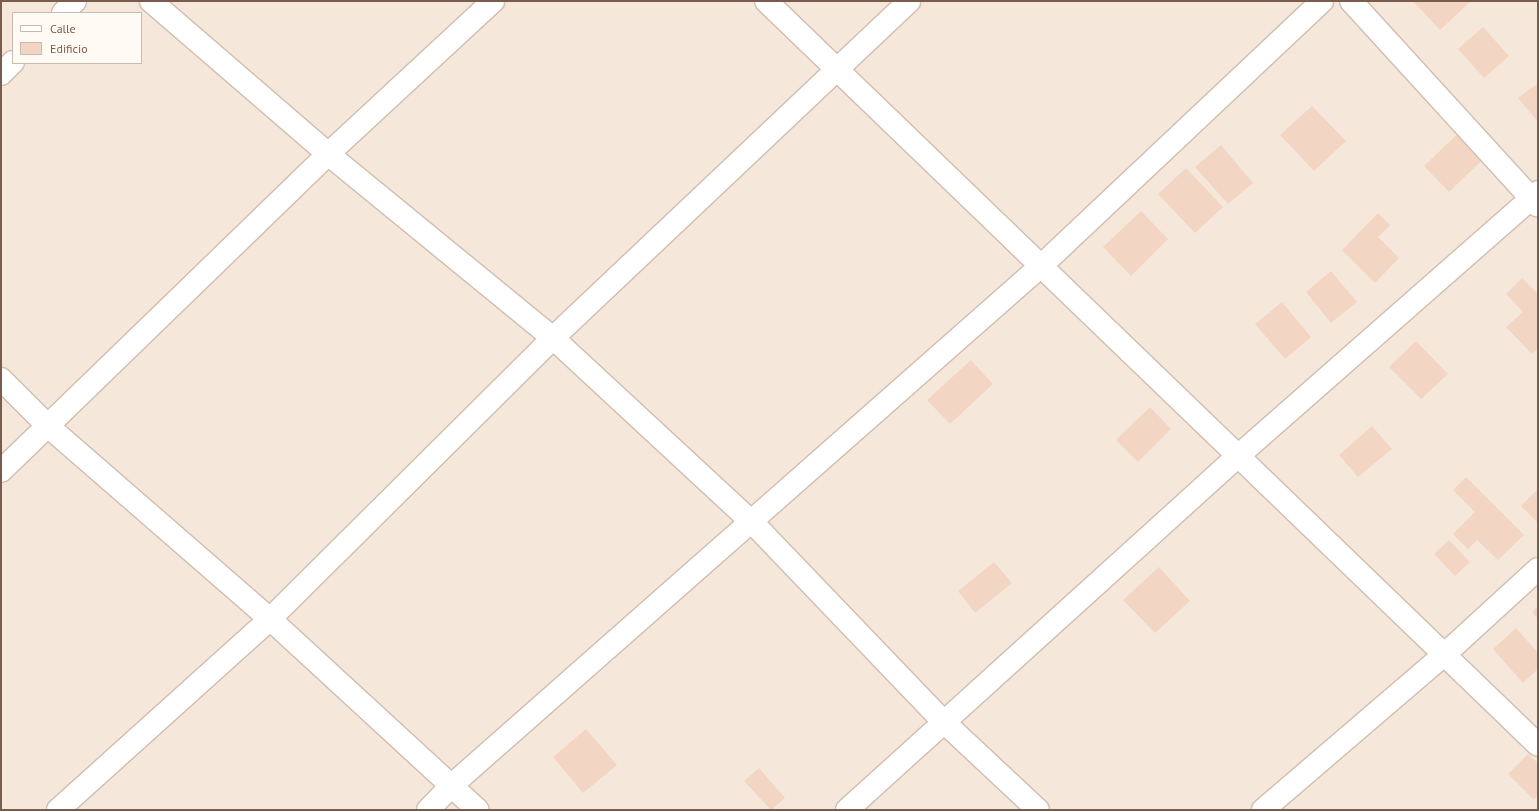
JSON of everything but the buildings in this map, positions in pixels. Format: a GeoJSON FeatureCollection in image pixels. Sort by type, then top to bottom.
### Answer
{"type":"FeatureCollection","features":[{"type":"Feature","properties":{"kind":"street"},"geometry":{"type":"LineString","coordinates":[[64,12],[75,1]]}},
{"type":"Feature","properties":{"kind":"street"},"geometry":{"type":"LineString","coordinates":[[151,1],[328,154],[553,338],[752,522],[944,723],[1038,810]]}},
{"type":"Feature","properties":{"kind":"street"},"geometry":{"type":"LineString","coordinates":[[1,471],[49,427],[328,154],[493,1]]}},
{"type":"Feature","properties":{"kind":"street"},"geometry":{"type":"LineString","coordinates":[[766,1],[1538,745]]}},
{"type":"Feature","properties":{"kind":"street"},"geometry":{"type":"LineString","coordinates":[[58,810],[270,619],[553,338],[836,68],[909,1]]}},
{"type":"Feature","properties":{"kind":"street"},"geometry":{"type":"LineString","coordinates":[[428,810],[452,785],[1041,266],[1322,1]]}},
{"type":"Feature","properties":{"kind":"street"},"geometry":{"type":"LineString","coordinates":[[847,810],[1238,456],[1536,199],[1351,1]]}},
{"type":"Feature","properties":{"kind":"street"},"geometry":{"type":"LineString","coordinates":[[1,74],[12,63]]}},
{"type":"Feature","properties":{"kind":"street"},"geometry":{"type":"LineString","coordinates":[[1,379],[49,427],[270,619],[478,810]]}},
{"type":"Feature","properties":{"kind":"street"},"geometry":{"type":"LineString","coordinates":[[1263,810],[1444,655],[1538,569]]}},
{"type":"Feature","properties":{"kind":"shaded area"},"geometry":{"type":"Polygon","coordinates":[[[1,1],[1538,1],[1538,810],[1,810],[1,1]]]}}]}
